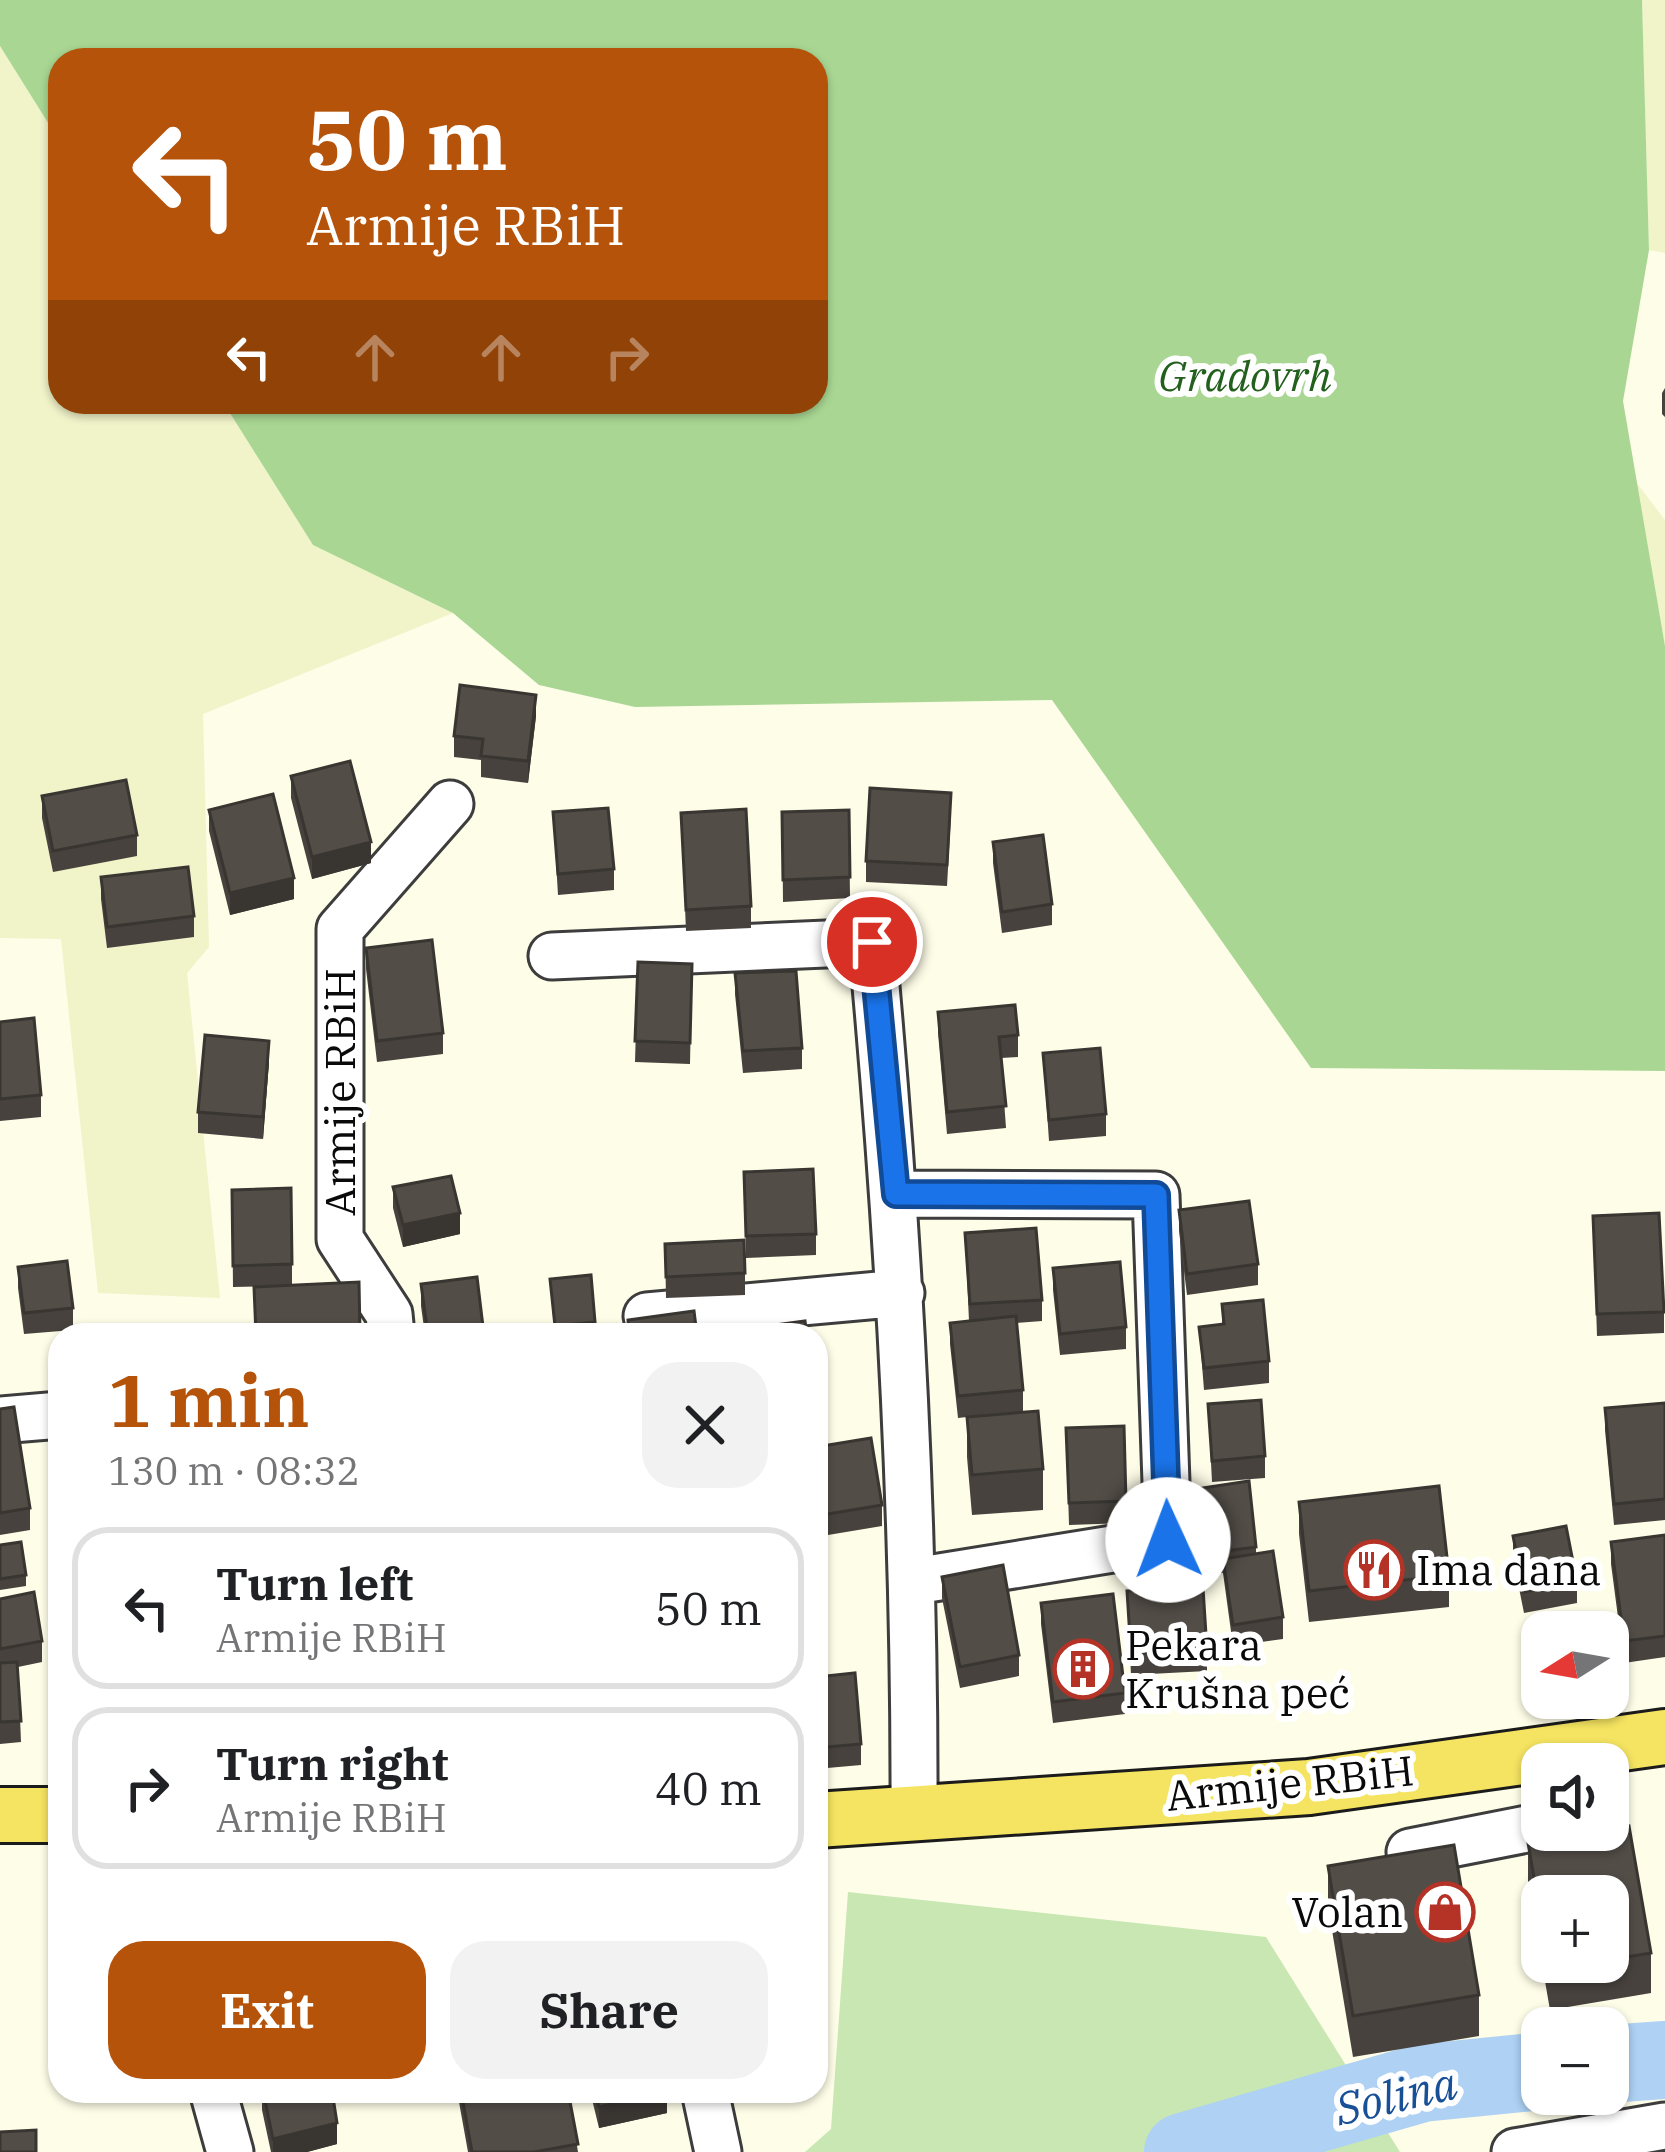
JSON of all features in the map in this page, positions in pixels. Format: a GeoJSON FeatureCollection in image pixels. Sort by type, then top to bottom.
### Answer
{"type":"FeatureCollection","features":[{"type":"Feature","properties":{"kind":"main road","name":"Armije RBiH"},"geometry":{"type":"LineString","coordinates":[[1629,1743],[1665,1737]]}},
{"type":"Feature","properties":{"kind":"main road","name":"Armije RBiH"},"geometry":{"type":"LineString","coordinates":[[828,1819],[1309,1786],[1521,1761]]}},
{"type":"Feature","properties":{"kind":"main road"},"geometry":{"type":"LineString","coordinates":[[0,1816],[48,1815]]}},
{"type":"Feature","properties":{"kind":"street","name":"Armije RBiH"},"geometry":{"type":"LineString","coordinates":[[390,1323],[340,1239],[340,929],[449,804]]}},
{"type":"Feature","properties":{"kind":"street"},"geometry":{"type":"LineString","coordinates":[[552,956],[872,942],[896,1194],[915,1581],[914,1814]]}},
{"type":"Feature","properties":{"kind":"street"},"geometry":{"type":"LineString","coordinates":[[896,1194],[1156,1195],[1168,1540],[915,1581]]}},
{"type":"Feature","properties":{"kind":"street"},"geometry":{"type":"LineString","coordinates":[[646,1316],[901,1293]]}},
{"type":"Feature","properties":{"kind":"street"},"geometry":{"type":"LineString","coordinates":[[0,1420],[48,1416]]}},
{"type":"Feature","properties":{"kind":"street"},"geometry":{"type":"LineString","coordinates":[[1410,1852],[1521,1830]]}},
{"type":"Feature","properties":{"kind":"street"},"geometry":{"type":"LineString","coordinates":[[217,2103],[230,2152]]}},
{"type":"Feature","properties":{"kind":"street"},"geometry":{"type":"LineString","coordinates":[[708,2103],[718,2152]]}},
{"type":"Feature","properties":{"kind":"street"},"geometry":{"type":"LineString","coordinates":[[1515,2152],[1665,2126]]}},
{"type":"Feature","properties":{"kind":"green space","name":"Gradovrh"},"geometry":{"type":"Polygon","coordinates":[[[0,0],[1642,0],[1649,250],[1623,401],[1665,646],[1665,1071],[1311,1068],[1052,700],[635,707],[539,685],[453,613],[313,545],[231,414],[828,414],[828,48],[48,48],[48,123],[0,46],[0,0]]]}},
{"type":"Feature","properties":{"kind":"green space"},"geometry":{"type":"Polygon","coordinates":[[[1642,0],[1665,0],[1665,253],[1649,250],[1642,0]]]}},
{"type":"Feature","properties":{"kind":"green space"},"geometry":{"type":"Polygon","coordinates":[[[0,46],[48,123],[48,414],[231,414],[313,545],[453,613],[203,714],[209,947],[187,973],[220,1298],[98,1293],[61,939],[0,938],[0,46]]]}},
{"type":"Feature","properties":{"kind":"green space"},"geometry":{"type":"Polygon","coordinates":[[[1636,482],[1665,520],[1665,646],[1636,482]]]}},
{"type":"Feature","properties":{"kind":"green space"},"geometry":{"type":"Polygon","coordinates":[[[848,1892],[1266,1937],[1400,2152],[805,2152],[831,2129],[848,1892]]]}},
{"type":"Feature","properties":{"kind":"building"},"geometry":{"type":"Polygon","coordinates":[[[460,685],[536,695],[528,761],[481,756],[483,739],[454,736],[460,685]]]}},
{"type":"Feature","properties":{"kind":"building"},"geometry":{"type":"Polygon","coordinates":[[[350,761],[371,842],[312,857],[291,776],[350,761]]]}},
{"type":"Feature","properties":{"kind":"building"},"geometry":{"type":"Polygon","coordinates":[[[126,780],[137,835],[53,851],[42,796],[126,780]]]}},
{"type":"Feature","properties":{"kind":"building"},"geometry":{"type":"Polygon","coordinates":[[[870,788],[951,793],[947,865],[866,861],[870,788]]]}},
{"type":"Feature","properties":{"kind":"building"},"geometry":{"type":"Polygon","coordinates":[[[273,794],[294,878],[230,893],[209,810],[273,794]]]}},
{"type":"Feature","properties":{"kind":"building"},"geometry":{"type":"Polygon","coordinates":[[[608,808],[614,869],[558,874],[553,812],[608,808]]]}},
{"type":"Feature","properties":{"kind":"building"},"geometry":{"type":"Polygon","coordinates":[[[746,809],[751,906],[686,910],[681,813],[746,809]]]}},
{"type":"Feature","properties":{"kind":"building"},"geometry":{"type":"Polygon","coordinates":[[[849,810],[850,877],[783,880],[782,812],[849,810]]]}},
{"type":"Feature","properties":{"kind":"building"},"geometry":{"type":"Polygon","coordinates":[[[1043,835],[1052,904],[1002,912],[993,842],[1043,835]]]}},
{"type":"Feature","properties":{"kind":"building"},"geometry":{"type":"Polygon","coordinates":[[[188,867],[194,916],[107,927],[101,877],[188,867]]]}},
{"type":"Feature","properties":{"kind":"building"},"geometry":{"type":"Polygon","coordinates":[[[432,940],[443,1033],[377,1041],[366,948],[432,940]]]}},
{"type":"Feature","properties":{"kind":"building"},"geometry":{"type":"Polygon","coordinates":[[[638,962],[692,964],[690,1043],[635,1041],[638,962]]]}},
{"type":"Feature","properties":{"kind":"building"},"geometry":{"type":"Polygon","coordinates":[[[796,971],[802,1048],[743,1051],[735,973],[796,971]]]}},
{"type":"Feature","properties":{"kind":"building"},"geometry":{"type":"Polygon","coordinates":[[[1015,1005],[1018,1035],[999,1037],[1006,1106],[947,1112],[938,1012],[1015,1005]]]}},
{"type":"Feature","properties":{"kind":"building"},"geometry":{"type":"Polygon","coordinates":[[[34,1018],[41,1095],[0,1099],[0,1022],[34,1018]]]}},
{"type":"Feature","properties":{"kind":"building"},"geometry":{"type":"Polygon","coordinates":[[[205,1035],[269,1041],[263,1117],[198,1112],[205,1035]]]}},
{"type":"Feature","properties":{"kind":"building"},"geometry":{"type":"Polygon","coordinates":[[[1100,1048],[1106,1114],[1049,1120],[1043,1053],[1100,1048]]]}},
{"type":"Feature","properties":{"kind":"building"},"geometry":{"type":"Polygon","coordinates":[[[813,1169],[816,1234],[746,1236],[744,1172],[813,1169]]]}},
{"type":"Feature","properties":{"kind":"building"},"geometry":{"type":"Polygon","coordinates":[[[451,1176],[460,1213],[403,1225],[393,1187],[451,1176]]]}},
{"type":"Feature","properties":{"kind":"building"},"geometry":{"type":"Polygon","coordinates":[[[291,1188],[292,1264],[233,1266],[232,1190],[291,1188]]]}},
{"type":"Feature","properties":{"kind":"building"},"geometry":{"type":"Polygon","coordinates":[[[1249,1201],[1258,1264],[1187,1274],[1179,1210],[1249,1201]]]}},
{"type":"Feature","properties":{"kind":"building"},"geometry":{"type":"Polygon","coordinates":[[[1659,1213],[1664,1312],[1597,1314],[1593,1216],[1659,1213]]]}},
{"type":"Feature","properties":{"kind":"building"},"geometry":{"type":"Polygon","coordinates":[[[1036,1228],[1042,1300],[970,1304],[965,1233],[1036,1228]]]}},
{"type":"Feature","properties":{"kind":"building"},"geometry":{"type":"Polygon","coordinates":[[[744,1240],[745,1273],[666,1277],[665,1244],[744,1240]]]}},
{"type":"Feature","properties":{"kind":"building"},"geometry":{"type":"Polygon","coordinates":[[[67,1261],[73,1308],[24,1313],[18,1267],[67,1261]]]}},
{"type":"Feature","properties":{"kind":"building"},"geometry":{"type":"Polygon","coordinates":[[[1120,1262],[1126,1327],[1060,1334],[1053,1268],[1120,1262]]]}},
{"type":"Feature","properties":{"kind":"building"},"geometry":{"type":"Polygon","coordinates":[[[591,1275],[595,1322],[555,1323],[550,1279],[591,1275]]]}},
{"type":"Feature","properties":{"kind":"building"},"geometry":{"type":"Polygon","coordinates":[[[477,1277],[483,1323],[426,1323],[421,1284],[477,1277]]]}},
{"type":"Feature","properties":{"kind":"building"},"geometry":{"type":"Polygon","coordinates":[[[359,1282],[360,1323],[256,1323],[254,1287],[359,1282]]]}},
{"type":"Feature","properties":{"kind":"building"},"geometry":{"type":"Polygon","coordinates":[[[1263,1300],[1269,1361],[1204,1368],[1199,1327],[1224,1324],[1222,1304],[1263,1300]]]}},
{"type":"Feature","properties":{"kind":"building"},"geometry":{"type":"Polygon","coordinates":[[[694,1311],[696,1323],[628,1323],[694,1311]]]}},
{"type":"Feature","properties":{"kind":"building"},"geometry":{"type":"Polygon","coordinates":[[[1016,1316],[1023,1390],[958,1396],[950,1323],[1016,1316]]]}},
{"type":"Feature","properties":{"kind":"building"},"geometry":{"type":"Polygon","coordinates":[[[1261,1400],[1265,1456],[1212,1461],[1208,1404],[1261,1400]]]}},
{"type":"Feature","properties":{"kind":"building"},"geometry":{"type":"Polygon","coordinates":[[[1665,1403],[1665,1499],[1614,1504],[1605,1408],[1665,1403]]]}},
{"type":"Feature","properties":{"kind":"building"},"geometry":{"type":"Polygon","coordinates":[[[14,1407],[30,1508],[0,1513],[0,1409],[14,1407]]]}},
{"type":"Feature","properties":{"kind":"building"},"geometry":{"type":"Polygon","coordinates":[[[1038,1411],[1043,1469],[972,1475],[967,1417],[1038,1411]]]}},
{"type":"Feature","properties":{"kind":"building"},"geometry":{"type":"Polygon","coordinates":[[[1124,1426],[1126,1501],[1069,1503],[1066,1428],[1124,1426]]]}},
{"type":"Feature","properties":{"kind":"building"},"geometry":{"type":"Polygon","coordinates":[[[871,1438],[882,1505],[828,1514],[828,1445],[871,1438]]]}},
{"type":"Feature","properties":{"kind":"building"},"geometry":{"type":"Polygon","coordinates":[[[1249,1481],[1256,1547],[1203,1554],[1196,1489],[1249,1481]]]}},
{"type":"Feature","properties":{"kind":"building","name":"Ima dana"},"geometry":{"type":"Polygon","coordinates":[[[1439,1486],[1449,1575],[1309,1591],[1299,1502],[1439,1486]]]}},
{"type":"Feature","properties":{"kind":"building"},"geometry":{"type":"Polygon","coordinates":[[[1566,1526],[1577,1582],[1524,1592],[1513,1536],[1566,1526]]]}},
{"type":"Feature","properties":{"kind":"building"},"geometry":{"type":"Polygon","coordinates":[[[1665,1535],[1665,1636],[1629,1640],[1629,1611],[1620,1611],[1611,1542],[1665,1535]]]}},
{"type":"Feature","properties":{"kind":"building"},"geometry":{"type":"Polygon","coordinates":[[[21,1542],[26,1575],[0,1579],[0,1545],[21,1542]]]}},
{"type":"Feature","properties":{"kind":"building"},"geometry":{"type":"Polygon","coordinates":[[[1273,1551],[1283,1617],[1233,1625],[1223,1559],[1273,1551]]]}},
{"type":"Feature","properties":{"kind":"building"},"geometry":{"type":"Polygon","coordinates":[[[1003,1565],[1019,1655],[960,1667],[942,1577],[1003,1565]]]}},
{"type":"Feature","properties":{"kind":"building"},"geometry":{"type":"Polygon","coordinates":[[[1203,1588],[1207,1650],[1131,1654],[1127,1591],[1203,1588]]]}},
{"type":"Feature","properties":{"kind":"building"},"geometry":{"type":"Polygon","coordinates":[[[34,1592],[42,1641],[0,1649],[0,1599],[34,1592]]]}},
{"type":"Feature","properties":{"kind":"building","name":"Pekara Krušna peć"},"geometry":{"type":"Polygon","coordinates":[[[1113,1594],[1125,1693],[1053,1702],[1041,1603],[1113,1594]]]}},
{"type":"Feature","properties":{"kind":"building"},"geometry":{"type":"Polygon","coordinates":[[[17,1662],[21,1721],[0,1722],[0,1663],[17,1662]]]}},
{"type":"Feature","properties":{"kind":"building"},"geometry":{"type":"Polygon","coordinates":[[[855,1673],[861,1744],[828,1747],[828,1676],[855,1673]]]}},
{"type":"Feature","properties":{"kind":"building"},"geometry":{"type":"Polygon","coordinates":[[[1629,1826],[1651,1953],[1629,1957],[1629,1875],[1534,1875],[1529,1851],[1629,1851],[1629,1826]]]}},
{"type":"Feature","properties":{"kind":"building"},"geometry":{"type":"Polygon","coordinates":[[[1454,1845],[1479,1995],[1353,2016],[1328,1866],[1454,1845]]]}},
{"type":"Feature","properties":{"kind":"building"},"geometry":{"type":"Polygon","coordinates":[[[266,2103],[334,2103],[337,2123],[273,2139],[266,2103]]]}},
{"type":"Feature","properties":{"kind":"building"},"geometry":{"type":"Polygon","coordinates":[[[463,2103],[570,2103],[578,2144],[534,2152],[472,2152],[463,2103]]]}},
{"type":"Feature","properties":{"kind":"building"},"geometry":{"type":"Polygon","coordinates":[[[36,2130],[36,2152],[0,2152],[0,2132],[36,2130]]]}},
{"type":"Feature","properties":{"kind":"waterway","name":"Solina"},"geometry":{"type":"LineString","coordinates":[[1629,2063],[1665,2060]]}},
{"type":"Feature","properties":{"kind":"waterway","name":"Solina"},"geometry":{"type":"LineString","coordinates":[[1183,2152],[1422,2083],[1521,2073]]}},
{"type":"Feature","properties":{"kind":"place","name":"Ima dana"},"geometry":{"type":"Point","coordinates":[1374,1570]}},
{"type":"Feature","properties":{"kind":"place","name":"Pekara Krušna peć"},"geometry":{"type":"Point","coordinates":[1083,1669]}},
{"type":"Feature","properties":{"kind":"place","name":"Volan"},"geometry":{"type":"Point","coordinates":[1445,1912]}},
{"type":"Feature","properties":{"kind":"route"},"geometry":{"type":"LineString","coordinates":[[872,942],[896,1194],[1156,1195],[1168,1540]]}}]}
